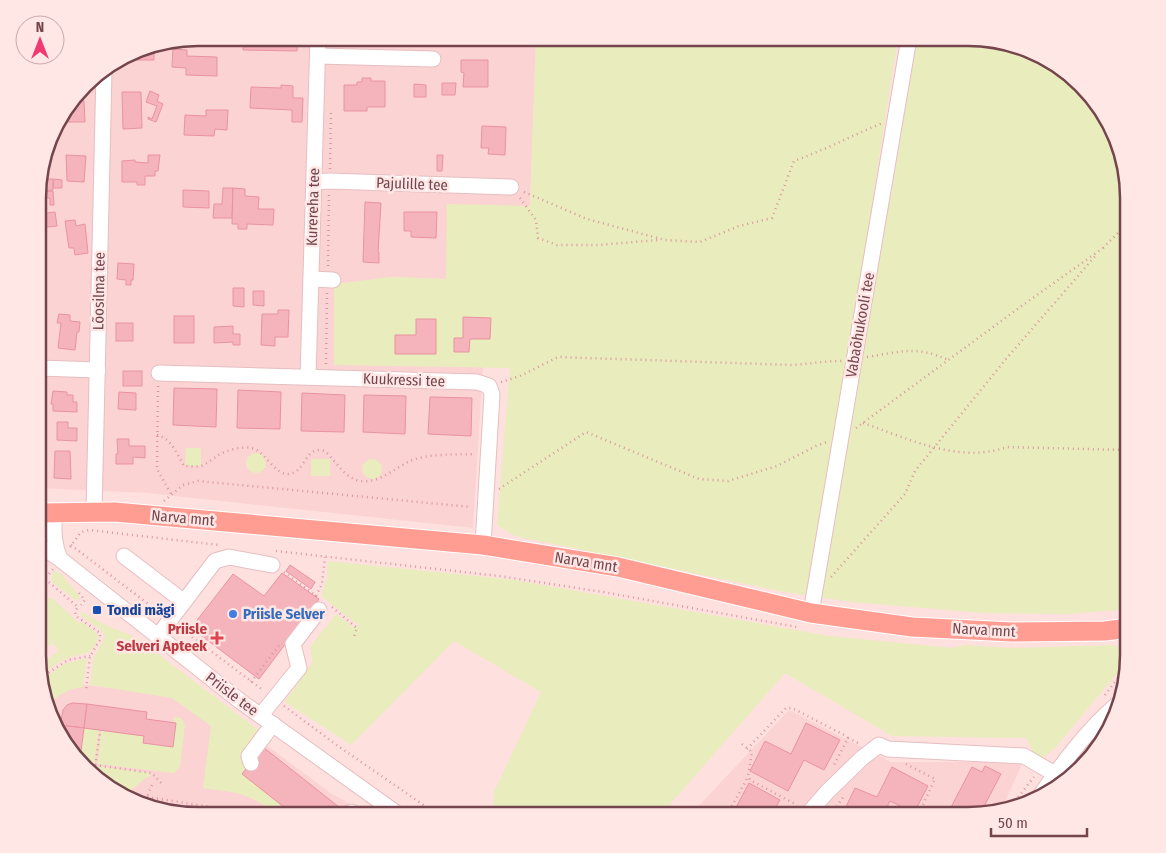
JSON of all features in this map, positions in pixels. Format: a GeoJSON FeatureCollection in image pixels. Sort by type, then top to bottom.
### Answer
{"type":"FeatureCollection","features":[{"type":"Feature","properties":{"kind":"main road","name":"Narva mnt"},"geometry":{"type":"LineString","coordinates":[[47,515],[94,512],[201,519],[483,545],[618,567],[811,612],[912,627],[1012,632],[1119,629]]}},
{"type":"Feature","properties":{"kind":"street","name":"Kurereha tee"},"geometry":{"type":"LineString","coordinates":[[308,377],[318,46]]}},
{"type":"Feature","properties":{"kind":"street","name":"Vabaõhukooli tee"},"geometry":{"type":"LineString","coordinates":[[811,612],[907,47]]}},
{"type":"Feature","properties":{"kind":"street"},"geometry":{"type":"LineString","coordinates":[[318,56],[433,59]]}},
{"type":"Feature","properties":{"kind":"street","name":"Lõosilma tee"},"geometry":{"type":"LineString","coordinates":[[94,512],[104,80]]}},
{"type":"Feature","properties":{"kind":"street","name":"Pajulille tee"},"geometry":{"type":"LineString","coordinates":[[314,182],[511,187]]}},
{"type":"Feature","properties":{"kind":"street"},"geometry":{"type":"LineString","coordinates":[[311,279],[330,280]]}},
{"type":"Feature","properties":{"kind":"street"},"geometry":{"type":"LineString","coordinates":[[46,368],[98,370]]}},
{"type":"Feature","properties":{"kind":"street","name":"Kuukressi tee"},"geometry":{"type":"LineString","coordinates":[[159,378],[325,377],[477,382],[489,386]]}},
{"type":"Feature","properties":{"kind":"street"},"geometry":{"type":"LineString","coordinates":[[483,545],[481,501],[492,394],[489,386]]}},
{"type":"Feature","properties":{"kind":"street"},"geometry":{"type":"LineString","coordinates":[[47,523],[61,558]]}},
{"type":"Feature","properties":{"kind":"street","name":"Priisle tee"},"geometry":{"type":"LineString","coordinates":[[47,549],[61,558],[267,720],[387,806]]}},
{"type":"Feature","properties":{"kind":"street"},"geometry":{"type":"LineString","coordinates":[[124,556],[183,601]]}},
{"type":"Feature","properties":{"kind":"street"},"geometry":{"type":"LineString","coordinates":[[158,636],[215,561],[229,557],[271,558]]}},
{"type":"Feature","properties":{"kind":"street"},"geometry":{"type":"LineString","coordinates":[[251,762],[249,759],[267,720],[274,699],[299,668],[293,639],[319,610]]}},
{"type":"Feature","properties":{"kind":"street"},"geometry":{"type":"LineString","coordinates":[[1105,630],[1119,634]]}},
{"type":"Feature","properties":{"kind":"street"},"geometry":{"type":"LineString","coordinates":[[1049,782],[1110,707]]}},
{"type":"Feature","properties":{"kind":"street"},"geometry":{"type":"LineString","coordinates":[[815,807],[835,783],[879,745],[888,750],[1024,756],[1055,774]]}},
{"type":"Feature","properties":{"kind":"path"},"geometry":{"type":"LineString","coordinates":[[325,377],[330,280],[331,109]]}},
{"type":"Feature","properties":{"kind":"path"},"geometry":{"type":"LineString","coordinates":[[511,187],[536,220],[538,238],[557,245],[600,245],[662,239],[700,242],[739,226],[772,218],[794,161],[820,152],[851,136],[895,118]]}},
{"type":"Feature","properties":{"kind":"path"},"geometry":{"type":"LineString","coordinates":[[511,187],[587,219],[662,239]]}},
{"type":"Feature","properties":{"kind":"path"},"geometry":{"type":"LineString","coordinates":[[832,576],[905,494],[915,471],[1006,359],[1119,231]]}},
{"type":"Feature","properties":{"kind":"path"},"geometry":{"type":"LineString","coordinates":[[163,502],[183,485],[198,481],[472,508],[586,432],[699,479],[728,481],[777,466],[816,446],[840,438],[1103,248]]}},
{"type":"Feature","properties":{"kind":"path"},"geometry":{"type":"LineString","coordinates":[[489,386],[520,376],[558,357],[792,365],[854,359],[915,350],[933,353],[948,360]]}},
{"type":"Feature","properties":{"kind":"path"},"geometry":{"type":"LineString","coordinates":[[159,378],[157,469],[171,494]]}},
{"type":"Feature","properties":{"kind":"path"},"geometry":{"type":"LineString","coordinates":[[863,423],[934,448],[955,453],[994,452],[1007,447],[1119,450]]}},
{"type":"Feature","properties":{"kind":"path"},"geometry":{"type":"LineString","coordinates":[[157,435],[164,437],[168,441],[184,466],[201,467],[218,455],[231,450],[247,448],[258,451],[284,474],[291,473],[300,468],[308,454],[322,449],[327,451],[342,471],[351,477],[368,482],[411,461],[429,457],[482,454]]}},
{"type":"Feature","properties":{"kind":"path"},"geometry":{"type":"LineString","coordinates":[[47,577],[82,532],[89,530],[222,545]]}},
{"type":"Feature","properties":{"kind":"path"},"geometry":{"type":"LineString","coordinates":[[72,545],[274,699],[425,806]]}},
{"type":"Feature","properties":{"kind":"path"},"geometry":{"type":"LineString","coordinates":[[271,558],[499,576],[603,592],[797,627]]}},
{"type":"Feature","properties":{"kind":"path"},"geometry":{"type":"LineString","coordinates":[[47,581],[78,607],[75,611],[76,616],[100,633],[100,640],[90,656],[86,691]]}},
{"type":"Feature","properties":{"kind":"path"},"geometry":{"type":"LineString","coordinates":[[48,673],[68,660],[90,656]]}},
{"type":"Feature","properties":{"kind":"path"},"geometry":{"type":"LineString","coordinates":[[747,749],[782,711],[786,708],[792,708],[848,738],[831,771]]}},
{"type":"Feature","properties":{"kind":"path"},"geometry":{"type":"LineString","coordinates":[[100,732],[95,765],[152,773],[162,784]]}},
{"type":"Feature","properties":{"kind":"path"},"geometry":{"type":"LineString","coordinates":[[732,807],[748,777],[752,752],[742,744]]}},
{"type":"Feature","properties":{"kind":"path"},"geometry":{"type":"LineString","coordinates":[[904,763],[936,780],[923,807]]}},
{"type":"Feature","properties":{"kind":"path"},"geometry":{"type":"LineString","coordinates":[[748,777],[750,780],[796,807]]}},
{"type":"Feature","properties":{"kind":"path"},"geometry":{"type":"LineString","coordinates":[[147,798],[152,785]]}},
{"type":"Feature","properties":{"kind":"path"},"geometry":{"type":"LineString","coordinates":[[149,798],[202,806]]}},
{"type":"Feature","properties":{"kind":"shaded area"},"geometry":{"type":"Polygon","coordinates":[[[198,46],[536,46],[530,206],[446,279],[391,277],[483,367],[473,528],[147,493],[47,488],[46,198],[54,149],[67,122],[84,98],[98,84],[122,67],[149,54],[178,48],[198,46]]]}},
{"type":"Feature","properties":{"kind":"shaded area"},"geometry":{"type":"Polygon","coordinates":[[[49,680],[180,697],[249,732],[332,794],[354,806],[188,806],[159,802],[140,795],[106,775],[84,755],[67,731],[58,713],[51,694],[49,680]]]}},
{"type":"Feature","properties":{"kind":"shaded area"},"geometry":{"type":"Polygon","coordinates":[[[789,710],[891,762],[1023,762],[1005,802],[988,805],[968,807],[698,807],[789,710]]]}},
{"type":"Feature","properties":{"kind":"green space"},"geometry":{"type":"Polygon","coordinates":[[[536,46],[897,47],[873,196],[891,198],[916,47],[988,48],[1007,51],[1044,67],[1075,91],[1099,122],[1115,159],[1118,178],[1119,610],[1069,614],[983,613],[852,602],[784,592],[515,536],[497,525],[510,368],[334,365],[334,284],[391,277],[446,279],[447,204],[530,206],[536,46]]]}},
{"type":"Feature","properties":{"kind":"green space"},"geometry":{"type":"Polygon","coordinates":[[[186,448],[201,448],[201,466],[185,465],[186,448]]]}},
{"type":"Feature","properties":{"kind":"green space"},"geometry":{"type":"Polygon","coordinates":[[[256,453],[263,456],[266,463],[263,470],[256,473],[249,470],[246,463],[249,456],[256,453]]]}},
{"type":"Feature","properties":{"kind":"green space"},"geometry":{"type":"Polygon","coordinates":[[[311,459],[330,459],[330,476],[311,476],[311,459]]]}},
{"type":"Feature","properties":{"kind":"green space"},"geometry":{"type":"Polygon","coordinates":[[[372,459],[379,462],[382,469],[379,476],[372,479],[365,476],[362,469],[365,462],[372,459]]]}},
{"type":"Feature","properties":{"kind":"green space"},"geometry":{"type":"Polygon","coordinates":[[[328,561],[515,580],[830,636],[953,648],[965,645],[1015,648],[1112,645],[1119,647],[1118,672],[1055,748],[1043,758],[1034,754],[1026,738],[892,736],[785,673],[671,803],[670,807],[493,806],[494,792],[541,692],[454,641],[351,745],[285,702],[312,663],[310,647],[336,614],[355,628],[358,625],[321,596],[327,578],[328,561]]]}},
{"type":"Feature","properties":{"kind":"green space"},"geometry":{"type":"Polygon","coordinates":[[[55,571],[60,573],[79,595],[80,598],[77,601],[53,583],[51,576],[55,571]]]}},
{"type":"Feature","properties":{"kind":"green space"},"geometry":{"type":"Polygon","coordinates":[[[47,598],[53,599],[79,623],[82,622],[98,635],[94,647],[87,653],[62,661],[48,671],[47,659],[59,651],[53,643],[47,647],[47,598]]]}},
{"type":"Feature","properties":{"kind":"green space"},"geometry":{"type":"Polygon","coordinates":[[[82,612],[107,626],[137,638],[261,732],[247,768],[242,774],[283,806],[265,806],[242,795],[203,788],[211,726],[172,698],[90,685],[93,658],[103,642],[104,635],[101,630],[80,615],[82,612]]]}},
{"type":"Feature","properties":{"kind":"green space"},"geometry":{"type":"Polygon","coordinates":[[[87,659],[83,687],[64,693],[53,701],[48,675],[64,664],[87,659]]]}},
{"type":"Feature","properties":{"kind":"green space"},"geometry":{"type":"Polygon","coordinates":[[[174,717],[181,718],[185,724],[180,767],[174,773],[97,764],[101,731],[144,736],[143,743],[176,723],[174,722],[174,717]]]}},
{"type":"Feature","properties":{"kind":"green space"},"geometry":{"type":"Polygon","coordinates":[[[84,728],[99,730],[94,765],[81,751],[84,728]]]}},
{"type":"Feature","properties":{"kind":"green space"},"geometry":{"type":"Polygon","coordinates":[[[96,766],[151,773],[150,777],[147,777],[131,790],[96,766]]]}},
{"type":"Feature","properties":{"kind":"building"},"geometry":{"type":"Polygon","coordinates":[[[243,46],[297,46],[297,51],[243,50],[243,46]]]}},
{"type":"Feature","properties":{"kind":"building"},"geometry":{"type":"Polygon","coordinates":[[[173,49],[187,50],[187,56],[217,57],[217,76],[186,75],[186,68],[172,67],[173,49]]]}},
{"type":"Feature","properties":{"kind":"building"},"geometry":{"type":"Polygon","coordinates":[[[154,52],[154,60],[136,60],[154,52]]]}},
{"type":"Feature","properties":{"kind":"building"},"geometry":{"type":"Polygon","coordinates":[[[461,60],[488,60],[488,87],[463,87],[464,73],[461,72],[461,60]]]}},
{"type":"Feature","properties":{"kind":"building"},"geometry":{"type":"Polygon","coordinates":[[[362,78],[371,78],[371,81],[385,81],[385,107],[367,107],[367,111],[344,111],[344,85],[357,85],[357,82],[362,82],[362,78]]]}},
{"type":"Feature","properties":{"kind":"building"},"geometry":{"type":"Polygon","coordinates":[[[442,83],[456,83],[455,95],[442,95],[442,83]]]}},
{"type":"Feature","properties":{"kind":"building"},"geometry":{"type":"Polygon","coordinates":[[[414,84],[426,85],[426,97],[414,97],[414,84]]]}},
{"type":"Feature","properties":{"kind":"building"},"geometry":{"type":"Polygon","coordinates":[[[281,85],[293,86],[293,98],[303,98],[302,122],[292,122],[292,110],[250,108],[251,87],[281,88],[281,85]]]}},
{"type":"Feature","properties":{"kind":"building"},"geometry":{"type":"Polygon","coordinates":[[[150,91],[159,95],[157,101],[163,104],[156,122],[148,119],[148,117],[152,119],[157,106],[146,102],[150,91]]]}},
{"type":"Feature","properties":{"kind":"building"},"geometry":{"type":"Polygon","coordinates":[[[122,92],[141,92],[142,128],[123,129],[122,92]]]}},
{"type":"Feature","properties":{"kind":"building"},"geometry":{"type":"Polygon","coordinates":[[[82,101],[84,101],[85,122],[67,122],[82,101]]]}},
{"type":"Feature","properties":{"kind":"building"},"geometry":{"type":"Polygon","coordinates":[[[206,110],[228,110],[227,130],[215,129],[214,136],[184,135],[185,115],[206,116],[206,110]]]}},
{"type":"Feature","properties":{"kind":"building"},"geometry":{"type":"Polygon","coordinates":[[[482,126],[506,127],[505,155],[488,154],[489,148],[481,148],[482,126]]]}},
{"type":"Feature","properties":{"kind":"building"},"geometry":{"type":"Polygon","coordinates":[[[66,155],[86,156],[84,182],[67,181],[66,155]]]}},
{"type":"Feature","properties":{"kind":"building"},"geometry":{"type":"Polygon","coordinates":[[[148,155],[160,155],[158,171],[155,171],[155,176],[145,176],[145,185],[137,185],[137,182],[122,182],[122,161],[135,160],[135,162],[148,163],[148,155]]]}},
{"type":"Feature","properties":{"kind":"building"},"geometry":{"type":"Polygon","coordinates":[[[437,155],[443,155],[442,171],[437,171],[437,155]]]}},
{"type":"Feature","properties":{"kind":"building"},"geometry":{"type":"Polygon","coordinates":[[[48,179],[53,179],[53,190],[47,190],[48,179]]]}},
{"type":"Feature","properties":{"kind":"building"},"geometry":{"type":"Polygon","coordinates":[[[54,179],[62,180],[62,188],[53,188],[54,179]]]}},
{"type":"Feature","properties":{"kind":"building"},"geometry":{"type":"Polygon","coordinates":[[[223,188],[233,188],[232,218],[213,218],[214,204],[222,204],[223,188]]]}},
{"type":"Feature","properties":{"kind":"building"},"geometry":{"type":"Polygon","coordinates":[[[233,188],[245,189],[245,196],[259,197],[258,209],[274,209],[273,225],[247,224],[247,229],[238,229],[238,224],[232,224],[233,188]]]}},
{"type":"Feature","properties":{"kind":"building"},"geometry":{"type":"Polygon","coordinates":[[[183,190],[209,191],[209,208],[183,207],[183,190]]]}},
{"type":"Feature","properties":{"kind":"building"},"geometry":{"type":"Polygon","coordinates":[[[47,191],[53,191],[54,205],[50,205],[50,198],[46,198],[47,191]]]}},
{"type":"Feature","properties":{"kind":"building"},"geometry":{"type":"Polygon","coordinates":[[[365,202],[381,203],[379,263],[363,262],[365,202]]]}},
{"type":"Feature","properties":{"kind":"building"},"geometry":{"type":"Polygon","coordinates":[[[55,212],[57,226],[46,227],[46,213],[55,212]]]}},
{"type":"Feature","properties":{"kind":"building"},"geometry":{"type":"Polygon","coordinates":[[[404,212],[437,212],[436,238],[411,237],[411,231],[404,231],[404,212]]]}},
{"type":"Feature","properties":{"kind":"building"},"geometry":{"type":"Polygon","coordinates":[[[75,220],[76,226],[85,224],[88,253],[75,255],[74,248],[69,248],[65,221],[75,220]]]}},
{"type":"Feature","properties":{"kind":"building"},"geometry":{"type":"Polygon","coordinates":[[[118,263],[134,264],[131,285],[126,285],[126,280],[117,279],[118,263]]]}},
{"type":"Feature","properties":{"kind":"building"},"geometry":{"type":"Polygon","coordinates":[[[233,288],[244,288],[244,307],[233,306],[233,288]]]}},
{"type":"Feature","properties":{"kind":"building"},"geometry":{"type":"Polygon","coordinates":[[[253,291],[264,291],[264,306],[253,305],[253,291]]]}},
{"type":"Feature","properties":{"kind":"building"},"geometry":{"type":"Polygon","coordinates":[[[278,310],[289,310],[288,337],[275,337],[275,346],[261,345],[262,314],[278,314],[278,310]]]}},
{"type":"Feature","properties":{"kind":"building"},"geometry":{"type":"Polygon","coordinates":[[[59,314],[70,315],[70,321],[80,322],[75,350],[58,348],[61,323],[57,323],[59,314]]]}},
{"type":"Feature","properties":{"kind":"building"},"geometry":{"type":"Polygon","coordinates":[[[174,316],[194,316],[194,343],[174,343],[174,316]]]}},
{"type":"Feature","properties":{"kind":"building"},"geometry":{"type":"Polygon","coordinates":[[[463,317],[491,318],[490,339],[470,339],[469,352],[454,352],[454,338],[463,338],[463,317]]]}},
{"type":"Feature","properties":{"kind":"building"},"geometry":{"type":"Polygon","coordinates":[[[416,319],[436,319],[436,354],[395,354],[395,335],[416,335],[416,319]]]}},
{"type":"Feature","properties":{"kind":"building"},"geometry":{"type":"Polygon","coordinates":[[[116,323],[133,323],[133,341],[116,341],[116,323]]]}},
{"type":"Feature","properties":{"kind":"building"},"geometry":{"type":"Polygon","coordinates":[[[233,326],[233,334],[240,334],[240,345],[233,345],[233,342],[214,343],[214,327],[233,326]]]}},
{"type":"Feature","properties":{"kind":"building"},"geometry":{"type":"Polygon","coordinates":[[[123,371],[142,371],[142,386],[123,386],[123,371]]]}},
{"type":"Feature","properties":{"kind":"building"},"geometry":{"type":"Polygon","coordinates":[[[174,388],[217,389],[216,427],[173,425],[174,388]]]}},
{"type":"Feature","properties":{"kind":"building"},"geometry":{"type":"Polygon","coordinates":[[[238,390],[281,392],[280,429],[237,428],[238,390]]]}},
{"type":"Feature","properties":{"kind":"building"},"geometry":{"type":"Polygon","coordinates":[[[53,391],[67,392],[67,395],[73,395],[73,402],[77,402],[77,412],[53,411],[53,404],[51,404],[53,391]]]}},
{"type":"Feature","properties":{"kind":"building"},"geometry":{"type":"Polygon","coordinates":[[[119,392],[136,393],[136,410],[118,409],[119,392]]]}},
{"type":"Feature","properties":{"kind":"building"},"geometry":{"type":"Polygon","coordinates":[[[302,393],[345,395],[344,432],[301,431],[302,393]]]}},
{"type":"Feature","properties":{"kind":"building"},"geometry":{"type":"Polygon","coordinates":[[[364,395],[406,396],[405,434],[363,432],[364,395]]]}},
{"type":"Feature","properties":{"kind":"building"},"geometry":{"type":"Polygon","coordinates":[[[430,397],[472,398],[471,436],[428,434],[430,397]]]}},
{"type":"Feature","properties":{"kind":"building"},"geometry":{"type":"Polygon","coordinates":[[[57,422],[68,422],[68,428],[77,428],[77,441],[57,440],[57,422]]]}},
{"type":"Feature","properties":{"kind":"building"},"geometry":{"type":"Polygon","coordinates":[[[117,439],[129,439],[129,446],[145,446],[145,458],[133,457],[133,464],[116,464],[116,454],[118,454],[117,439]]]}},
{"type":"Feature","properties":{"kind":"building"},"geometry":{"type":"Polygon","coordinates":[[[55,451],[70,451],[71,479],[54,478],[55,451]]]}},
{"type":"Feature","properties":{"kind":"building"},"geometry":{"type":"Polygon","coordinates":[[[290,565],[315,582],[311,589],[286,571],[290,565]]]}},
{"type":"Feature","properties":{"kind":"building"},"geometry":{"type":"Polygon","coordinates":[[[282,573],[319,599],[259,679],[191,628],[233,574],[264,596],[282,573]]]}},
{"type":"Feature","properties":{"kind":"building"},"geometry":{"type":"Polygon","coordinates":[[[72,703],[87,704],[84,728],[64,726],[61,719],[63,710],[72,703]]]}},
{"type":"Feature","properties":{"kind":"building"},"geometry":{"type":"Polygon","coordinates":[[[87,704],[147,712],[146,719],[176,723],[173,747],[143,743],[144,736],[84,728],[87,704]]]}},
{"type":"Feature","properties":{"kind":"building"},"geometry":{"type":"Polygon","coordinates":[[[806,723],[840,740],[824,770],[804,760],[788,791],[750,771],[765,741],[791,754],[806,723]]]}},
{"type":"Feature","properties":{"kind":"building"},"geometry":{"type":"Polygon","coordinates":[[[64,726],[84,728],[81,751],[64,726]]]}},
{"type":"Feature","properties":{"kind":"building"},"geometry":{"type":"Polygon","coordinates":[[[263,747],[338,806],[283,806],[242,774],[263,747]]]}},
{"type":"Feature","properties":{"kind":"building"},"geometry":{"type":"Polygon","coordinates":[[[985,766],[1001,774],[984,805],[951,807],[972,767],[982,772],[985,766]]]}},
{"type":"Feature","properties":{"kind":"building"},"geometry":{"type":"Polygon","coordinates":[[[892,767],[928,786],[917,807],[902,807],[890,801],[887,807],[846,807],[855,788],[877,797],[892,767]]]}},
{"type":"Feature","properties":{"kind":"building"},"geometry":{"type":"Polygon","coordinates":[[[749,783],[780,800],[776,807],[736,807],[749,783]]]}},
{"type":"Feature","properties":{"kind":"place","name":"Tondi mägi"},"geometry":{"type":"Point","coordinates":[97,610]}},
{"type":"Feature","properties":{"kind":"place","name":"Priisle Selver"},"geometry":{"type":"Point","coordinates":[233,614]}},
{"type":"Feature","properties":{"kind":"place","name":"Priisle Selveri Apteek"},"geometry":{"type":"Point","coordinates":[217,638]}}]}
